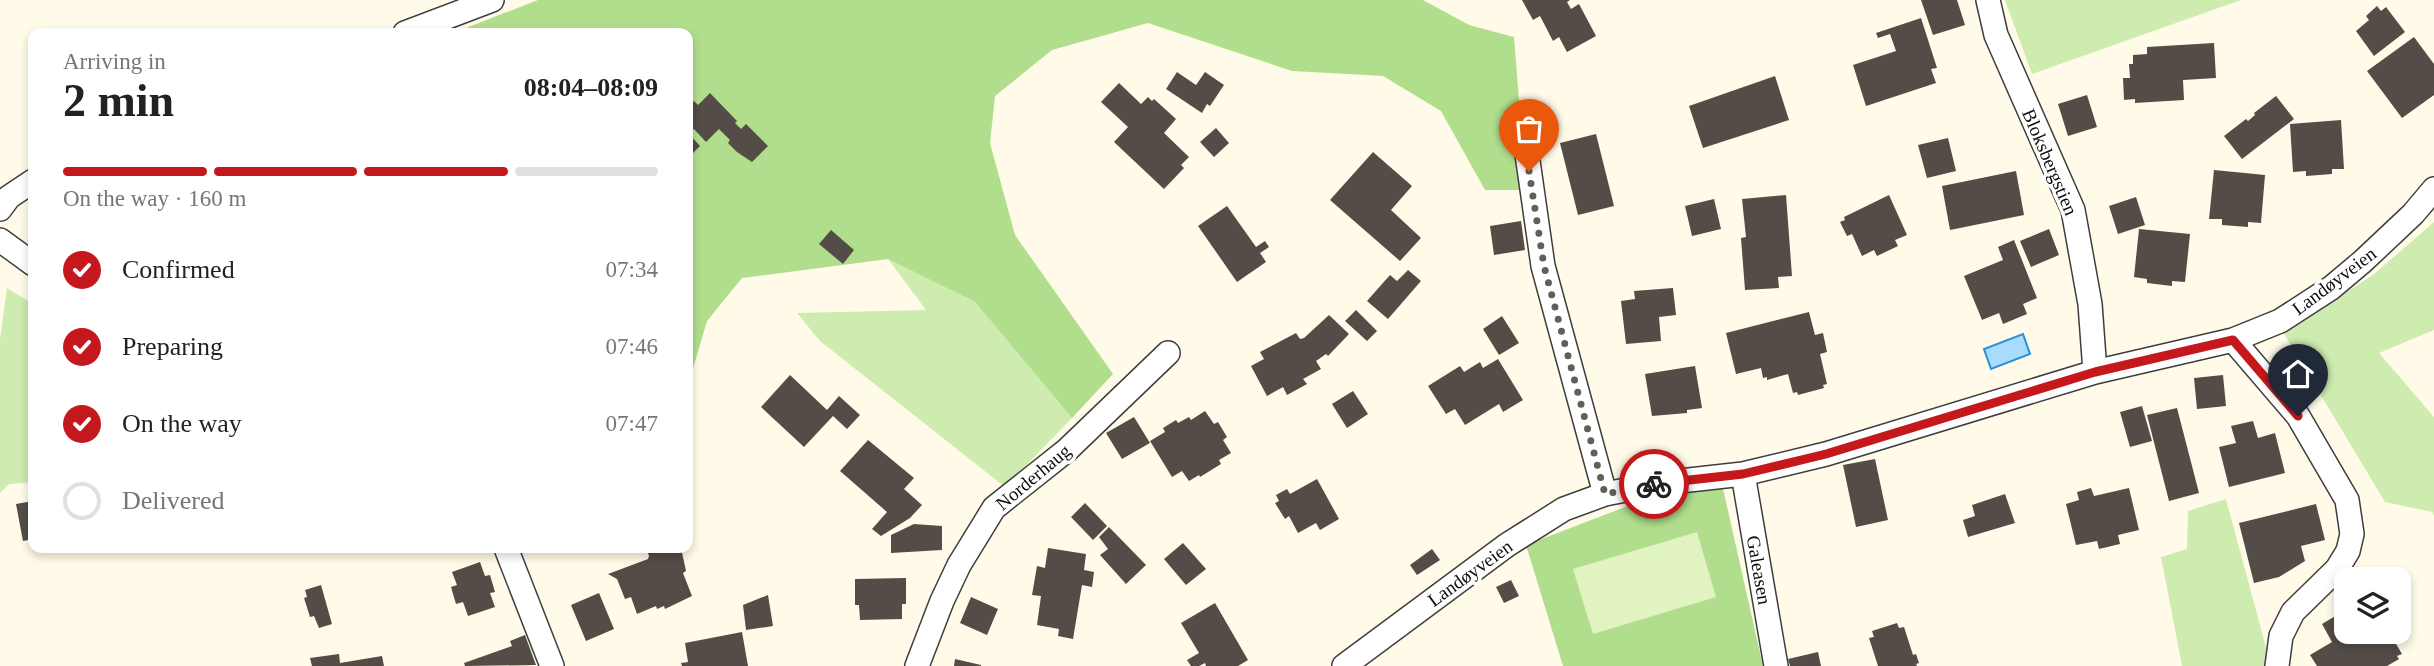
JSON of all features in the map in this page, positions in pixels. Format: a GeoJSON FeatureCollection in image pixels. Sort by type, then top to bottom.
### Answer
{"type":"FeatureCollection","features":[{"type":"Feature","properties":{"kind":"street"},"geometry":{"type":"LineString","coordinates":[[418,28],[492,0]]}},
{"type":"Feature","properties":{"kind":"street","name":"Bloksbergstien"},"geometry":{"type":"LineString","coordinates":[[1988,0],[1996,35],[2073,211],[2090,304],[2095,372]]}},
{"type":"Feature","properties":{"kind":"street"},"geometry":{"type":"LineString","coordinates":[[1522,119],[1544,266],[1605,494]]}},
{"type":"Feature","properties":{"kind":"street"},"geometry":{"type":"LineString","coordinates":[[0,209],[9,197],[28,184]]}},
{"type":"Feature","properties":{"kind":"street","name":"Landøyveien"},"geometry":{"type":"LineString","coordinates":[[1344,666],[1507,545],[1564,509],[1605,494],[1662,482],[1743,474],[1826,454],[2095,372],[2233,340],[2280,321],[2331,288],[2390,237],[2434,190]]}},
{"type":"Feature","properties":{"kind":"street"},"geometry":{"type":"LineString","coordinates":[[0,240],[28,260]]}},
{"type":"Feature","properties":{"kind":"street"},"geometry":{"type":"LineString","coordinates":[[2233,340],[2298,416],[2347,500],[2352,534],[2348,551],[2337,569],[2293,612],[2281,636],[2277,666]]}},
{"type":"Feature","properties":{"kind":"street","name":"Norderhaug"},"geometry":{"type":"LineString","coordinates":[[917,666],[959,565],[994,508],[1067,450],[1168,353]]}},
{"type":"Feature","properties":{"kind":"street","name":"Galeasen"},"geometry":{"type":"LineString","coordinates":[[1743,474],[1776,666]]}},
{"type":"Feature","properties":{"kind":"street"},"geometry":{"type":"LineString","coordinates":[[508,553],[552,666]]}},
{"type":"Feature","properties":{"kind":"green space"},"geometry":{"type":"Polygon","coordinates":[[[538,0],[1423,0],[1469,25],[1514,37],[1526,190],[1485,190],[1441,111],[1383,76],[1292,71],[1148,23],[1052,50],[995,96],[990,143],[1015,235],[1113,374],[1072,418],[975,302],[888,259],[742,278],[707,321],[693,368],[693,28],[466,28],[538,0]]]}},
{"type":"Feature","properties":{"kind":"green space"},"geometry":{"type":"Polygon","coordinates":[[[2005,0],[2241,0],[2032,74],[2005,0]]]}},
{"type":"Feature","properties":{"kind":"green space"},"geometry":{"type":"Polygon","coordinates":[[[2434,222],[2434,330],[2379,353],[2434,417],[2434,516],[2432,512],[2385,502],[2283,332],[2373,275],[2434,222]]]}},
{"type":"Feature","properties":{"kind":"green space"},"geometry":{"type":"Polygon","coordinates":[[[888,259],[975,302],[1072,418],[1005,487],[820,341],[797,313],[926,310],[888,259]]]}},
{"type":"Feature","properties":{"kind":"green space"},"geometry":{"type":"Polygon","coordinates":[[[7,288],[28,301],[28,482],[9,484],[0,493],[0,340],[7,288]]]}},
{"type":"Feature","properties":{"kind":"green space"},"geometry":{"type":"Polygon","coordinates":[[[1719,471],[1763,666],[1563,666],[1526,545],[1719,471]]]}},
{"type":"Feature","properties":{"kind":"green space"},"geometry":{"type":"Polygon","coordinates":[[[2226,499],[2271,666],[2182,666],[2161,557],[2187,549],[2188,511],[2226,499]]]}},
{"type":"Feature","properties":{"kind":"green space"},"geometry":{"type":"Polygon","coordinates":[[[1697,532],[1716,597],[1593,634],[1573,569],[1697,532]]]}},
{"type":"Feature","properties":{"kind":"water"},"geometry":{"type":"Polygon","coordinates":[[[2023,334],[2030,354],[1991,369],[1984,349],[2023,334]]]}},
{"type":"Feature","properties":{"kind":"building"},"geometry":{"type":"Polygon","coordinates":[[[1522,0],[1570,0],[1567,2],[1571,9],[1579,4],[1596,36],[1567,52],[1559,37],[1553,41],[1540,16],[1533,20],[1522,0]]]}},
{"type":"Feature","properties":{"kind":"building"},"geometry":{"type":"Polygon","coordinates":[[[1921,0],[1957,0],[1965,25],[1933,35],[1921,0]]]}},
{"type":"Feature","properties":{"kind":"building"},"geometry":{"type":"Polygon","coordinates":[[[2377,6],[2381,11],[2386,7],[2405,32],[2374,56],[2356,31],[2369,20],[2366,16],[2377,6]]]}},
{"type":"Feature","properties":{"kind":"building"},"geometry":{"type":"Polygon","coordinates":[[[1921,18],[1937,68],[1931,69],[1936,83],[1866,106],[1853,65],[1896,51],[1890,34],[1878,38],[1876,33],[1921,18]]]}},
{"type":"Feature","properties":{"kind":"building"},"geometry":{"type":"Polygon","coordinates":[[[2414,37],[2434,64],[2434,95],[2402,118],[2367,71],[2414,37]]]}},
{"type":"Feature","properties":{"kind":"building"},"geometry":{"type":"Polygon","coordinates":[[[2214,43],[2216,78],[2183,80],[2184,100],[2135,103],[2135,99],[2124,100],[2123,78],[2130,78],[2129,64],[2133,64],[2133,55],[2147,54],[2147,47],[2214,43]]]}},
{"type":"Feature","properties":{"kind":"building"},"geometry":{"type":"Polygon","coordinates":[[[1177,72],[1196,85],[1205,72],[1224,85],[1202,113],[1166,89],[1177,72]]]}},
{"type":"Feature","properties":{"kind":"building"},"geometry":{"type":"Polygon","coordinates":[[[1775,76],[1789,120],[1703,148],[1689,106],[1775,76]]]}},
{"type":"Feature","properties":{"kind":"building"},"geometry":{"type":"Polygon","coordinates":[[[1119,83],[1141,104],[1148,97],[1152,101],[1154,99],[1176,119],[1164,133],[1189,157],[1181,165],[1184,168],[1164,189],[1114,142],[1128,127],[1101,102],[1119,83]]]}},
{"type":"Feature","properties":{"kind":"building"},"geometry":{"type":"Polygon","coordinates":[[[710,93],[737,121],[735,123],[741,129],[746,124],[768,146],[752,162],[728,143],[730,140],[719,129],[706,142],[693,130],[693,102],[698,105],[710,93]]]}},
{"type":"Feature","properties":{"kind":"building"},"geometry":{"type":"Polygon","coordinates":[[[2087,95],[2097,127],[2068,136],[2058,104],[2087,95]]]}},
{"type":"Feature","properties":{"kind":"building"},"geometry":{"type":"Polygon","coordinates":[[[2276,96],[2294,119],[2242,159],[2224,136],[2246,119],[2248,121],[2276,96]]]}},
{"type":"Feature","properties":{"kind":"building"},"geometry":{"type":"Polygon","coordinates":[[[2341,120],[2344,169],[2332,169],[2332,174],[2306,176],[2306,171],[2293,172],[2290,124],[2341,120]]]}},
{"type":"Feature","properties":{"kind":"building"},"geometry":{"type":"Polygon","coordinates":[[[1216,128],[1229,143],[1214,157],[1200,142],[1216,128]]]}},
{"type":"Feature","properties":{"kind":"building"},"geometry":{"type":"Polygon","coordinates":[[[1596,134],[1614,206],[1578,215],[1560,143],[1596,134]]]}},
{"type":"Feature","properties":{"kind":"building"},"geometry":{"type":"Polygon","coordinates":[[[693,138],[700,146],[693,153],[693,138]]]}},
{"type":"Feature","properties":{"kind":"building"},"geometry":{"type":"Polygon","coordinates":[[[1948,138],[1956,171],[1927,178],[1918,145],[1948,138]]]}},
{"type":"Feature","properties":{"kind":"building"},"geometry":{"type":"Polygon","coordinates":[[[1373,152],[1412,186],[1391,210],[1421,238],[1400,261],[1330,200],[1373,152]]]}},
{"type":"Feature","properties":{"kind":"building"},"geometry":{"type":"Polygon","coordinates":[[[2214,170],[2265,175],[2261,223],[2248,222],[2248,227],[2222,225],[2222,219],[2209,219],[2214,170]]]}},
{"type":"Feature","properties":{"kind":"building"},"geometry":{"type":"Polygon","coordinates":[[[2016,171],[2024,215],[1950,230],[1942,186],[2016,171]]]}},
{"type":"Feature","properties":{"kind":"building"},"geometry":{"type":"Polygon","coordinates":[[[1786,195],[1792,276],[1778,277],[1779,288],[1745,290],[1741,238],[1746,237],[1742,199],[1786,195]]]}},
{"type":"Feature","properties":{"kind":"building"},"geometry":{"type":"Polygon","coordinates":[[[1889,195],[1907,235],[1895,240],[1898,246],[1877,256],[1874,250],[1862,256],[1852,234],[1847,236],[1840,222],[1845,220],[1844,217],[1889,195]]]}},
{"type":"Feature","properties":{"kind":"building"},"geometry":{"type":"Polygon","coordinates":[[[2136,197],[2145,225],[2118,234],[2109,206],[2136,197]]]}},
{"type":"Feature","properties":{"kind":"building"},"geometry":{"type":"Polygon","coordinates":[[[1714,199],[1721,229],[1692,236],[1685,206],[1714,199]]]}},
{"type":"Feature","properties":{"kind":"building"},"geometry":{"type":"Polygon","coordinates":[[[1227,206],[1256,247],[1265,241],[1269,247],[1260,253],[1266,262],[1237,282],[1198,226],[1227,206]]]}},
{"type":"Feature","properties":{"kind":"building"},"geometry":{"type":"Polygon","coordinates":[[[1521,221],[1525,250],[1494,255],[1490,226],[1521,221]]]}},
{"type":"Feature","properties":{"kind":"building"},"geometry":{"type":"Polygon","coordinates":[[[2049,229],[2059,255],[2031,267],[2020,241],[2049,229]]]}},
{"type":"Feature","properties":{"kind":"building"},"geometry":{"type":"Polygon","coordinates":[[[2139,229],[2190,234],[2185,282],[2172,281],[2172,286],[2147,283],[2147,279],[2134,277],[2139,229]]]}},
{"type":"Feature","properties":{"kind":"building"},"geometry":{"type":"Polygon","coordinates":[[[831,230],[854,250],[843,264],[819,244],[831,230]]]}},
{"type":"Feature","properties":{"kind":"building"},"geometry":{"type":"Polygon","coordinates":[[[2014,240],[2037,298],[2023,304],[2027,314],[2003,324],[1999,313],[1982,320],[1964,276],[2003,260],[1998,247],[2014,240]]]}},
{"type":"Feature","properties":{"kind":"building"},"geometry":{"type":"Polygon","coordinates":[[[1408,270],[1421,281],[1388,319],[1367,301],[1390,275],[1397,281],[1408,270]]]}},
{"type":"Feature","properties":{"kind":"building"},"geometry":{"type":"Polygon","coordinates":[[[1673,288],[1676,315],[1659,317],[1661,341],[1626,344],[1621,301],[1635,299],[1634,291],[1673,288]]]}},
{"type":"Feature","properties":{"kind":"building"},"geometry":{"type":"Polygon","coordinates":[[[1356,310],[1377,331],[1367,341],[1345,321],[1356,310]]]}},
{"type":"Feature","properties":{"kind":"building"},"geometry":{"type":"Polygon","coordinates":[[[1809,312],[1815,335],[1823,333],[1827,352],[1820,354],[1827,384],[1823,385],[1824,388],[1798,395],[1797,392],[1793,393],[1788,374],[1767,380],[1767,377],[1763,378],[1761,368],[1736,374],[1726,333],[1809,312]]]}},
{"type":"Feature","properties":{"kind":"building"},"geometry":{"type":"Polygon","coordinates":[[[1329,315],[1349,334],[1328,356],[1326,354],[1316,361],[1321,369],[1303,379],[1307,384],[1287,395],[1283,387],[1267,396],[1251,366],[1264,359],[1260,352],[1296,333],[1300,339],[1304,338],[1329,315]]]}},
{"type":"Feature","properties":{"kind":"building"},"geometry":{"type":"Polygon","coordinates":[[[1502,316],[1519,343],[1499,355],[1483,329],[1502,316]]]}},
{"type":"Feature","properties":{"kind":"building"},"geometry":{"type":"Polygon","coordinates":[[[1498,359],[1523,400],[1503,412],[1499,404],[1465,425],[1455,409],[1446,414],[1428,386],[1460,366],[1464,372],[1480,362],[1483,368],[1498,359]]]}},
{"type":"Feature","properties":{"kind":"building"},"geometry":{"type":"Polygon","coordinates":[[[1695,366],[1702,408],[1687,410],[1687,413],[1652,416],[1645,374],[1695,366]]]}},
{"type":"Feature","properties":{"kind":"building"},"geometry":{"type":"Polygon","coordinates":[[[790,375],[827,410],[839,396],[860,415],[847,429],[833,416],[804,447],[761,407],[790,375]]]}},
{"type":"Feature","properties":{"kind":"building"},"geometry":{"type":"Polygon","coordinates":[[[2223,375],[2226,406],[2197,409],[2194,378],[2223,375]]]}},
{"type":"Feature","properties":{"kind":"building"},"geometry":{"type":"Polygon","coordinates":[[[1353,391],[1368,414],[1347,428],[1332,404],[1353,391]]]}},
{"type":"Feature","properties":{"kind":"building"},"geometry":{"type":"Polygon","coordinates":[[[2142,406],[2152,441],[2130,447],[2120,412],[2142,406]]]}},
{"type":"Feature","properties":{"kind":"building"},"geometry":{"type":"Polygon","coordinates":[[[2177,408],[2199,493],[2169,501],[2147,415],[2177,408]]]}},
{"type":"Feature","properties":{"kind":"building"},"geometry":{"type":"Polygon","coordinates":[[[1205,411],[1214,424],[1218,422],[1227,437],[1223,440],[1231,453],[1219,460],[1221,464],[1200,477],[1199,475],[1189,481],[1182,471],[1172,477],[1150,441],[1165,432],[1163,428],[1176,420],[1178,423],[1189,417],[1191,420],[1205,411]]]}},
{"type":"Feature","properties":{"kind":"building"},"geometry":{"type":"Polygon","coordinates":[[[1134,417],[1150,443],[1122,459],[1106,433],[1134,417]]]}},
{"type":"Feature","properties":{"kind":"building"},"geometry":{"type":"Polygon","coordinates":[[[2253,421],[2258,438],[2275,433],[2285,473],[2229,487],[2219,447],[2236,443],[2231,426],[2253,421]]]}},
{"type":"Feature","properties":{"kind":"building"},"geometry":{"type":"Polygon","coordinates":[[[868,440],[914,478],[904,489],[922,505],[910,518],[881,536],[872,529],[887,512],[840,471],[868,440]]]}},
{"type":"Feature","properties":{"kind":"building"},"geometry":{"type":"Polygon","coordinates":[[[1875,459],[1888,520],[1856,527],[1843,465],[1875,459]]]}},
{"type":"Feature","properties":{"kind":"building"},"geometry":{"type":"Polygon","coordinates":[[[1317,479],[1339,519],[1320,530],[1316,523],[1298,533],[1289,516],[1285,519],[1275,503],[1279,501],[1276,495],[1287,489],[1290,494],[1317,479]]]}},
{"type":"Feature","properties":{"kind":"building"},"geometry":{"type":"Polygon","coordinates":[[[2091,488],[2094,496],[2129,488],[2139,530],[2118,535],[2120,544],[2099,549],[2097,541],[2076,545],[2066,504],[2079,500],[2077,492],[2091,488]]]}},
{"type":"Feature","properties":{"kind":"building"},"geometry":{"type":"Polygon","coordinates":[[[2005,494],[2015,523],[1968,537],[1963,520],[1975,516],[1972,505],[2005,494]]]}},
{"type":"Feature","properties":{"kind":"building"},"geometry":{"type":"Polygon","coordinates":[[[28,502],[28,540],[23,541],[16,504],[28,502]]]}},
{"type":"Feature","properties":{"kind":"building"},"geometry":{"type":"Polygon","coordinates":[[[1085,503],[1107,526],[1093,540],[1071,517],[1085,503]]]}},
{"type":"Feature","properties":{"kind":"building"},"geometry":{"type":"Polygon","coordinates":[[[2316,504],[2325,540],[2301,546],[2305,561],[2279,577],[2254,583],[2239,523],[2316,504]]]}},
{"type":"Feature","properties":{"kind":"building"},"geometry":{"type":"Polygon","coordinates":[[[914,524],[942,526],[942,550],[891,553],[891,535],[914,524]]]}},
{"type":"Feature","properties":{"kind":"building"},"geometry":{"type":"Polygon","coordinates":[[[1109,527],[1146,565],[1126,584],[1100,555],[1108,549],[1099,537],[1109,527]]]}},
{"type":"Feature","properties":{"kind":"building"},"geometry":{"type":"Polygon","coordinates":[[[1183,543],[1206,569],[1186,585],[1164,559],[1183,543]]]}},
{"type":"Feature","properties":{"kind":"building"},"geometry":{"type":"Polygon","coordinates":[[[1048,548],[1086,554],[1084,570],[1094,572],[1092,587],[1082,585],[1073,639],[1058,636],[1059,629],[1037,625],[1041,596],[1032,595],[1037,566],[1045,568],[1048,548]]]}},
{"type":"Feature","properties":{"kind":"building"},"geometry":{"type":"Polygon","coordinates":[[[1432,549],[1440,560],[1417,575],[1410,565],[1432,549]]]}},
{"type":"Feature","properties":{"kind":"building"},"geometry":{"type":"Polygon","coordinates":[[[648,553],[682,553],[686,571],[683,573],[692,596],[665,609],[664,606],[657,609],[656,606],[637,614],[631,597],[625,599],[617,579],[608,574],[648,559],[648,553]]]}},
{"type":"Feature","properties":{"kind":"building"},"geometry":{"type":"Polygon","coordinates":[[[480,562],[485,576],[490,575],[495,592],[490,593],[495,607],[468,616],[463,602],[456,604],[451,587],[457,585],[452,572],[480,562]]]}},
{"type":"Feature","properties":{"kind":"building"},"geometry":{"type":"Polygon","coordinates":[[[906,578],[906,604],[902,604],[902,619],[860,620],[859,605],[855,605],[855,579],[906,578]]]}},
{"type":"Feature","properties":{"kind":"building"},"geometry":{"type":"Polygon","coordinates":[[[1511,580],[1519,596],[1504,603],[1496,587],[1511,580]]]}},
{"type":"Feature","properties":{"kind":"building"},"geometry":{"type":"Polygon","coordinates":[[[321,585],[332,624],[319,628],[314,616],[310,617],[304,598],[307,597],[305,590],[321,585]]]}},
{"type":"Feature","properties":{"kind":"building"},"geometry":{"type":"Polygon","coordinates":[[[599,593],[614,629],[586,641],[571,605],[599,593]]]}},
{"type":"Feature","properties":{"kind":"building"},"geometry":{"type":"Polygon","coordinates":[[[768,595],[773,626],[746,630],[743,605],[768,595]]]}},
{"type":"Feature","properties":{"kind":"building"},"geometry":{"type":"Polygon","coordinates":[[[971,597],[998,609],[987,635],[960,623],[971,597]]]}},
{"type":"Feature","properties":{"kind":"building"},"geometry":{"type":"Polygon","coordinates":[[[1215,603],[1248,660],[1238,666],[1206,666],[1205,663],[1191,666],[1187,660],[1199,653],[1181,623],[1215,603]]]}},
{"type":"Feature","properties":{"kind":"building"},"geometry":{"type":"Polygon","coordinates":[[[2334,617],[2334,644],[2396,644],[2402,654],[2387,666],[2317,666],[2310,655],[2332,642],[2322,624],[2334,617]]]}},
{"type":"Feature","properties":{"kind":"building"},"geometry":{"type":"Polygon","coordinates":[[[1897,623],[1899,628],[1904,627],[1913,655],[1916,654],[1919,663],[1917,666],[1878,666],[1869,638],[1874,637],[1872,631],[1897,623]]]}},
{"type":"Feature","properties":{"kind":"building"},"geometry":{"type":"Polygon","coordinates":[[[742,632],[748,666],[682,666],[681,663],[688,662],[685,643],[742,632]]]}},
{"type":"Feature","properties":{"kind":"building"},"geometry":{"type":"Polygon","coordinates":[[[525,635],[536,665],[465,666],[464,663],[512,646],[510,641],[525,635]]]}},
{"type":"Feature","properties":{"kind":"building"},"geometry":{"type":"Polygon","coordinates":[[[1818,652],[1821,666],[1790,666],[1788,659],[1818,652]]]}},
{"type":"Feature","properties":{"kind":"building"},"geometry":{"type":"Polygon","coordinates":[[[339,654],[340,663],[382,656],[384,666],[312,666],[310,658],[339,654]]]}},
{"type":"Feature","properties":{"kind":"building"},"geometry":{"type":"Polygon","coordinates":[[[955,659],[981,665],[981,666],[954,666],[955,659]]]}},
{"type":"Feature","properties":{"kind":"way so far"},"geometry":{"type":"LineString","coordinates":[[1529,171],[1544,266],[1605,494],[1654,484]]}},
{"type":"Feature","properties":{"kind":"route"},"geometry":{"type":"LineString","coordinates":[[1654,484],[1743,474],[1826,454],[2095,372],[2233,340],[2298,416]]}}]}
